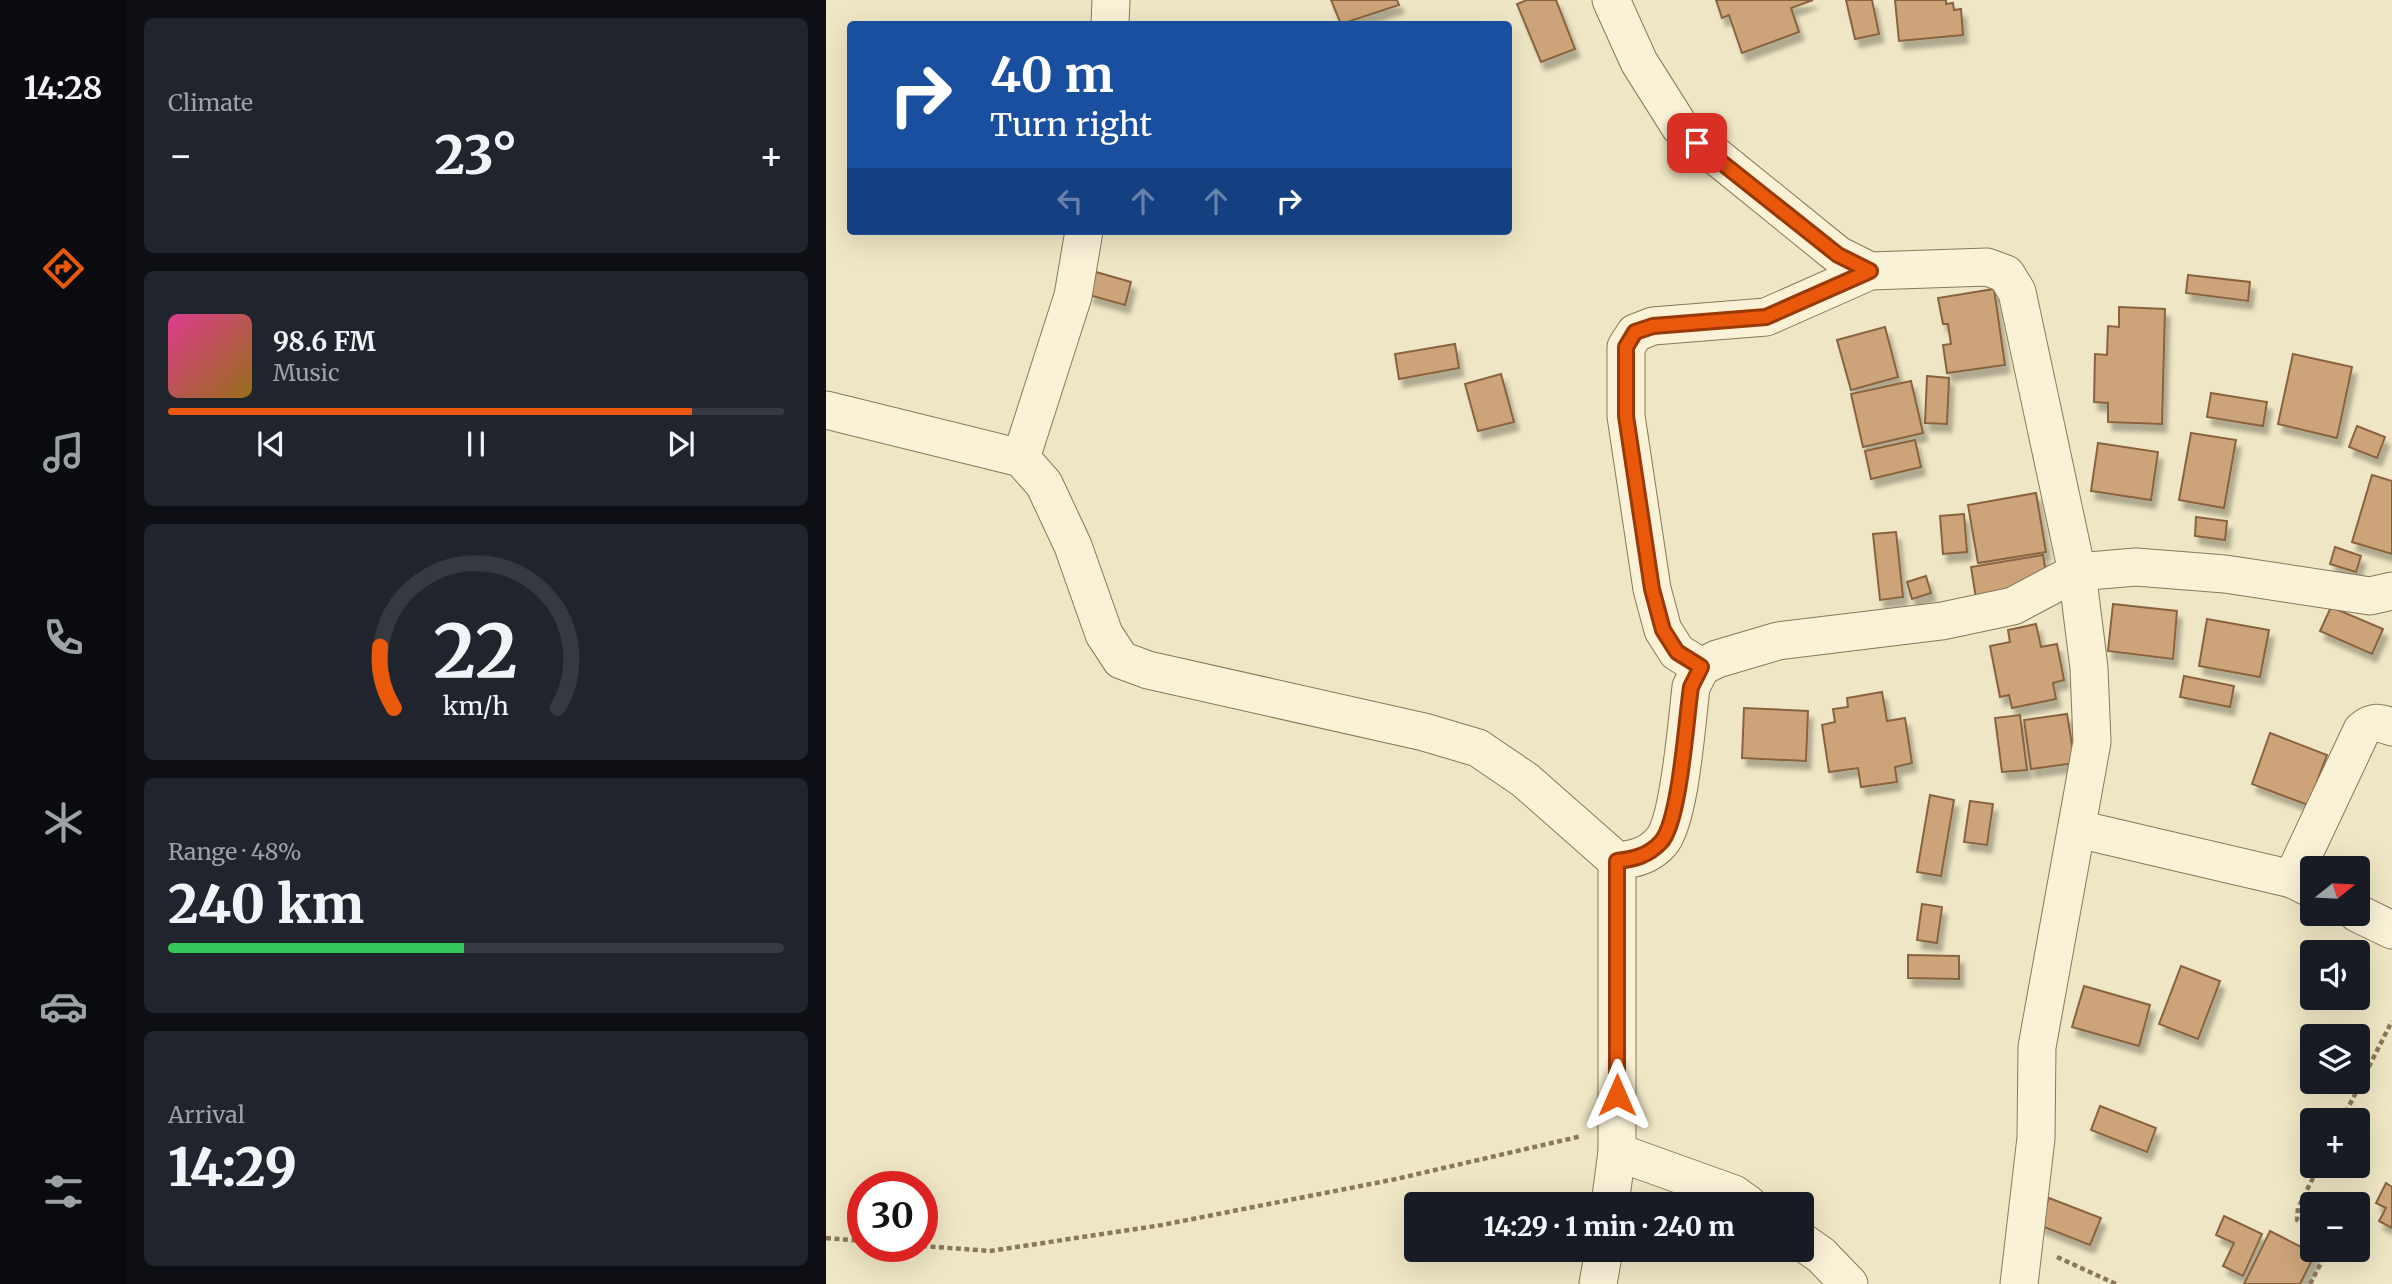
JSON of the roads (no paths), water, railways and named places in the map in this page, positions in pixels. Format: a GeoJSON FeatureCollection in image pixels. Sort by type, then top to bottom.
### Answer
{"type":"FeatureCollection","features":[{"type":"Feature","properties":{"kind":"street"},"geometry":{"type":"LineString","coordinates":[[1110,21],[1111,0]]}},
{"type":"Feature","properties":{"kind":"street"},"geometry":{"type":"LineString","coordinates":[[1612,0],[1639,62],[1680,127],[1838,255],[1870,271]]}},
{"type":"Feature","properties":{"kind":"street"},"geometry":{"type":"LineString","coordinates":[[1021,457],[1073,296],[1083,235]]}},
{"type":"Feature","properties":{"kind":"street"},"geometry":{"type":"LineString","coordinates":[[1701,667],[1677,652],[1663,630],[1652,589],[1626,416],[1626,347],[1635,332],[1653,326],[1766,317],[1870,271],[1987,267],[2006,274],[2017,292],[2077,572],[2089,668],[2092,742],[2037,1047],[2036,1138],[2019,1284]]}},
{"type":"Feature","properties":{"kind":"street"},"geometry":{"type":"LineString","coordinates":[[826,410],[1021,457],[1044,484],[1073,546],[1104,634],[1121,660],[1148,670],[1424,733],[1478,748],[1525,780],[1617,861],[1641,858],[1662,842],[1672,819],[1691,687],[1701,667],[1717,659],[1777,641],[1942,621],[2013,606],[2077,572],[2136,567],[2225,574],[2370,596],[2392,592]]}},
{"type":"Feature","properties":{"kind":"street"},"geometry":{"type":"LineString","coordinates":[[2313,856],[2362,730],[2371,723],[2381,722],[2392,727]]}},
{"type":"Feature","properties":{"kind":"street"},"geometry":{"type":"LineString","coordinates":[[2078,829],[2300,884]]}},
{"type":"Feature","properties":{"kind":"street"},"geometry":{"type":"LineString","coordinates":[[1611,1192],[1617,1136],[1617,861]]}},
{"type":"Feature","properties":{"kind":"street"},"geometry":{"type":"LineString","coordinates":[[2370,919],[2392,930]]}},
{"type":"Feature","properties":{"kind":"street"},"geometry":{"type":"LineString","coordinates":[[1617,1136],[1730,1192]]}},
{"type":"Feature","properties":{"kind":"street"},"geometry":{"type":"LineString","coordinates":[[1814,1250],[1849,1284]]}},
{"type":"Feature","properties":{"kind":"street"},"geometry":{"type":"LineString","coordinates":[[1598,1284],[1602,1262]]}}]}
